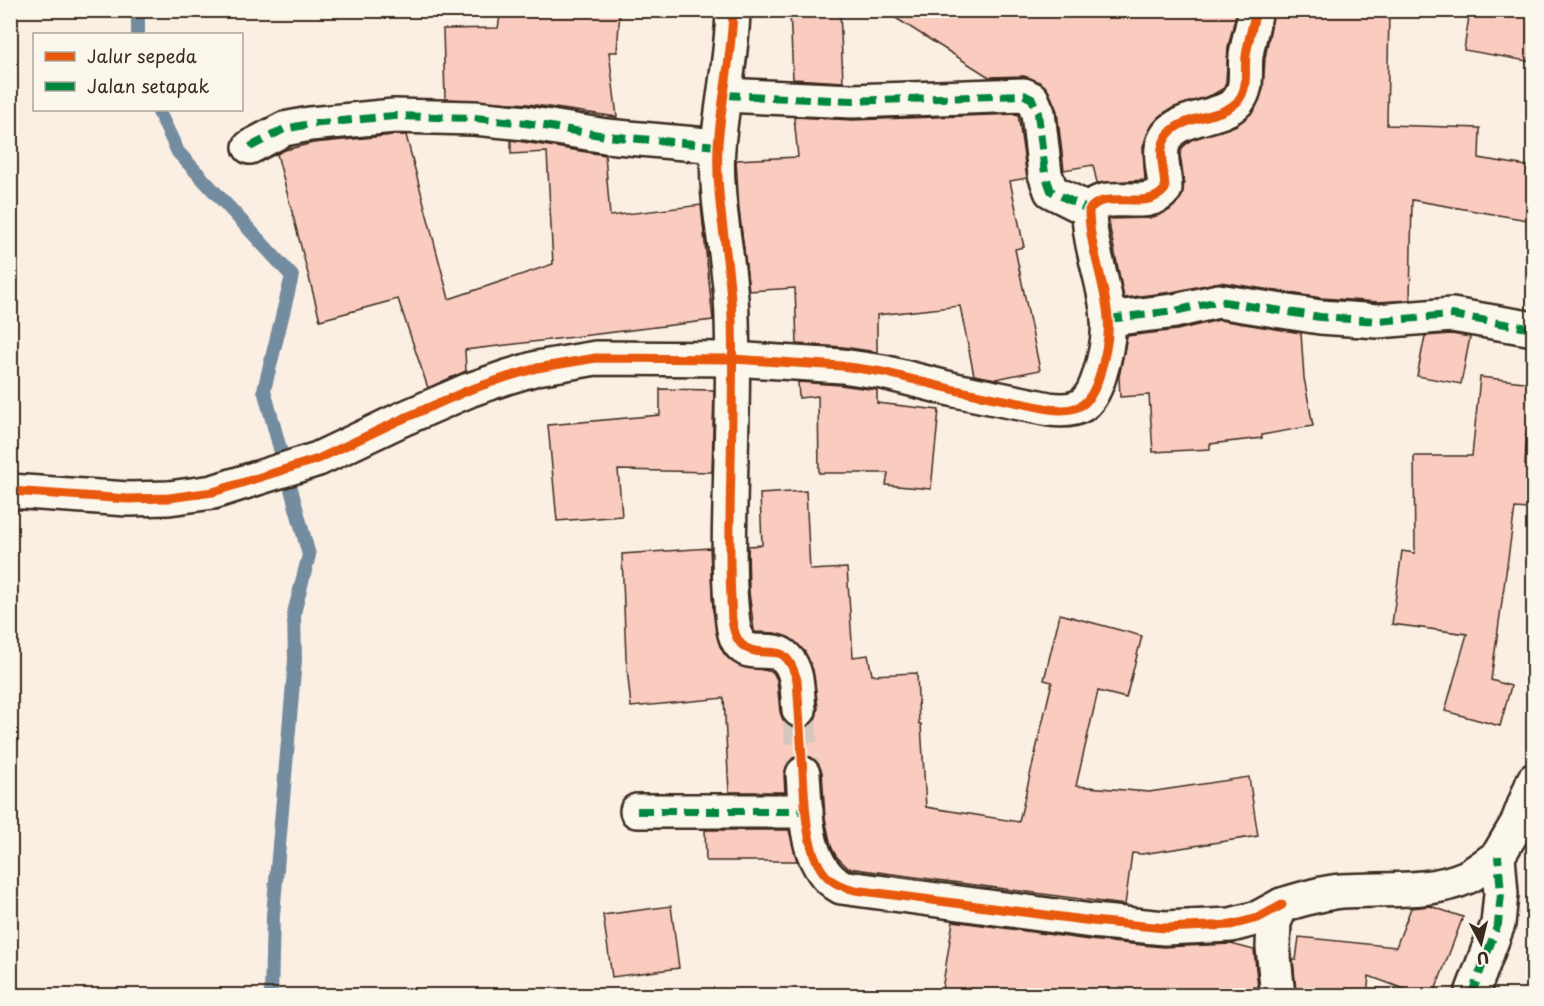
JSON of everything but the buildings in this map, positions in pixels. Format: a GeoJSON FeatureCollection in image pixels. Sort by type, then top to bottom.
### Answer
{"type":"FeatureCollection","features":[{"type":"Feature","properties":{"kind":"street"},"geometry":{"type":"LineString","coordinates":[[734,10],[733,41],[718,146],[718,185],[729,280],[733,358],[730,570],[734,632],[736,639],[745,648],[752,651],[777,652],[785,656],[796,680],[799,710]]}},
{"type":"Feature","properties":{"kind":"street"},"geometry":{"type":"LineString","coordinates":[[1089,210],[1099,201],[1146,200],[1160,195],[1165,189],[1162,147],[1169,134],[1178,125],[1220,113],[1231,107],[1245,88],[1246,56],[1256,10]]}},
{"type":"Feature","properties":{"kind":"street"},"geometry":{"type":"LineString","coordinates":[[725,95],[852,101],[1024,95],[1032,99],[1038,113],[1045,174],[1051,191],[1089,210]]}},
{"type":"Feature","properties":{"kind":"street"},"geometry":{"type":"LineString","coordinates":[[250,147],[284,129],[310,124],[394,116],[474,118],[526,123],[606,136],[718,146]]}},
{"type":"Feature","properties":{"kind":"street"},"geometry":{"type":"LineString","coordinates":[[10,491],[128,499],[169,498],[213,492],[296,468],[469,390],[537,368],[596,358],[733,358],[842,366],[883,372],[955,390],[1062,411],[1081,406],[1094,392],[1108,336],[1106,298],[1090,230],[1089,210]]}},
{"type":"Feature","properties":{"kind":"street"},"geometry":{"type":"LineString","coordinates":[[1108,319],[1175,311],[1218,301],[1320,317],[1378,321],[1452,315],[1533,329]]}},
{"type":"Feature","properties":{"kind":"street"},"geometry":{"type":"LineString","coordinates":[[803,774],[806,811],[819,868],[830,880],[841,887],[1092,921],[1165,928],[1231,925],[1258,918],[1282,905],[1308,897],[1338,891],[1414,888],[1444,884],[1465,877],[1498,856],[1516,824],[1533,780]]}},
{"type":"Feature","properties":{"kind":"street"},"geometry":{"type":"LineString","coordinates":[[637,811],[806,811]]}},
{"type":"Feature","properties":{"kind":"street"},"geometry":{"type":"LineString","coordinates":[[1471,996],[1495,938],[1501,910],[1498,856]]}},
{"type":"Feature","properties":{"kind":"street"},"geometry":{"type":"LineString","coordinates":[[1278,996],[1273,947],[1275,922],[1282,905]]}},
{"type":"Feature","properties":{"kind":"waterway"},"geometry":{"type":"LineString","coordinates":[[138,10],[138,33]]}},
{"type":"Feature","properties":{"kind":"waterway"},"geometry":{"type":"LineString","coordinates":[[158,111],[178,152],[292,276],[264,390],[309,555],[294,613],[295,660],[273,915],[271,996]]}},
{"type":"Feature","properties":{"kind":"tunnel"},"geometry":{"type":"LineString","coordinates":[[799,710],[803,774]]}},
{"type":"Feature","properties":{"kind":"marked path"},"geometry":{"type":"LineString","coordinates":[[725,95],[852,101],[1024,95],[1032,99],[1038,113],[1045,174],[1051,191],[1089,210]]}},
{"type":"Feature","properties":{"kind":"marked path"},"geometry":{"type":"LineString","coordinates":[[250,147],[284,129],[310,124],[394,116],[474,118],[526,123],[606,136],[718,146]]}},
{"type":"Feature","properties":{"kind":"marked path"},"geometry":{"type":"LineString","coordinates":[[1108,319],[1175,311],[1218,301],[1320,317],[1378,321],[1452,315],[1534,329]]}},
{"type":"Feature","properties":{"kind":"marked path"},"geometry":{"type":"LineString","coordinates":[[637,811],[806,811]]}},
{"type":"Feature","properties":{"kind":"marked path"},"geometry":{"type":"LineString","coordinates":[[1471,996],[1498,924],[1501,894],[1498,856]]}},
{"type":"Feature","properties":{"kind":"cycle path"},"geometry":{"type":"LineString","coordinates":[[733,10],[718,146],[719,189],[732,319],[730,544],[732,620],[735,634],[741,644],[751,650],[783,655],[795,673],[807,822],[812,848],[821,869],[835,883],[855,890],[1092,921],[1165,928],[1231,925],[1258,918],[1282,905]]}},
{"type":"Feature","properties":{"kind":"cycle path"},"geometry":{"type":"LineString","coordinates":[[10,491],[128,499],[169,498],[213,492],[318,459],[469,390],[537,368],[596,358],[733,359],[842,366],[883,372],[955,390],[1049,409],[1076,408],[1087,400],[1095,387],[1105,355],[1108,333],[1106,304],[1092,237],[1089,210],[1096,203],[1106,200],[1148,199],[1157,196],[1165,189],[1162,148],[1166,137],[1184,123],[1229,108],[1241,96],[1245,85],[1247,50],[1256,10]]}}]}
